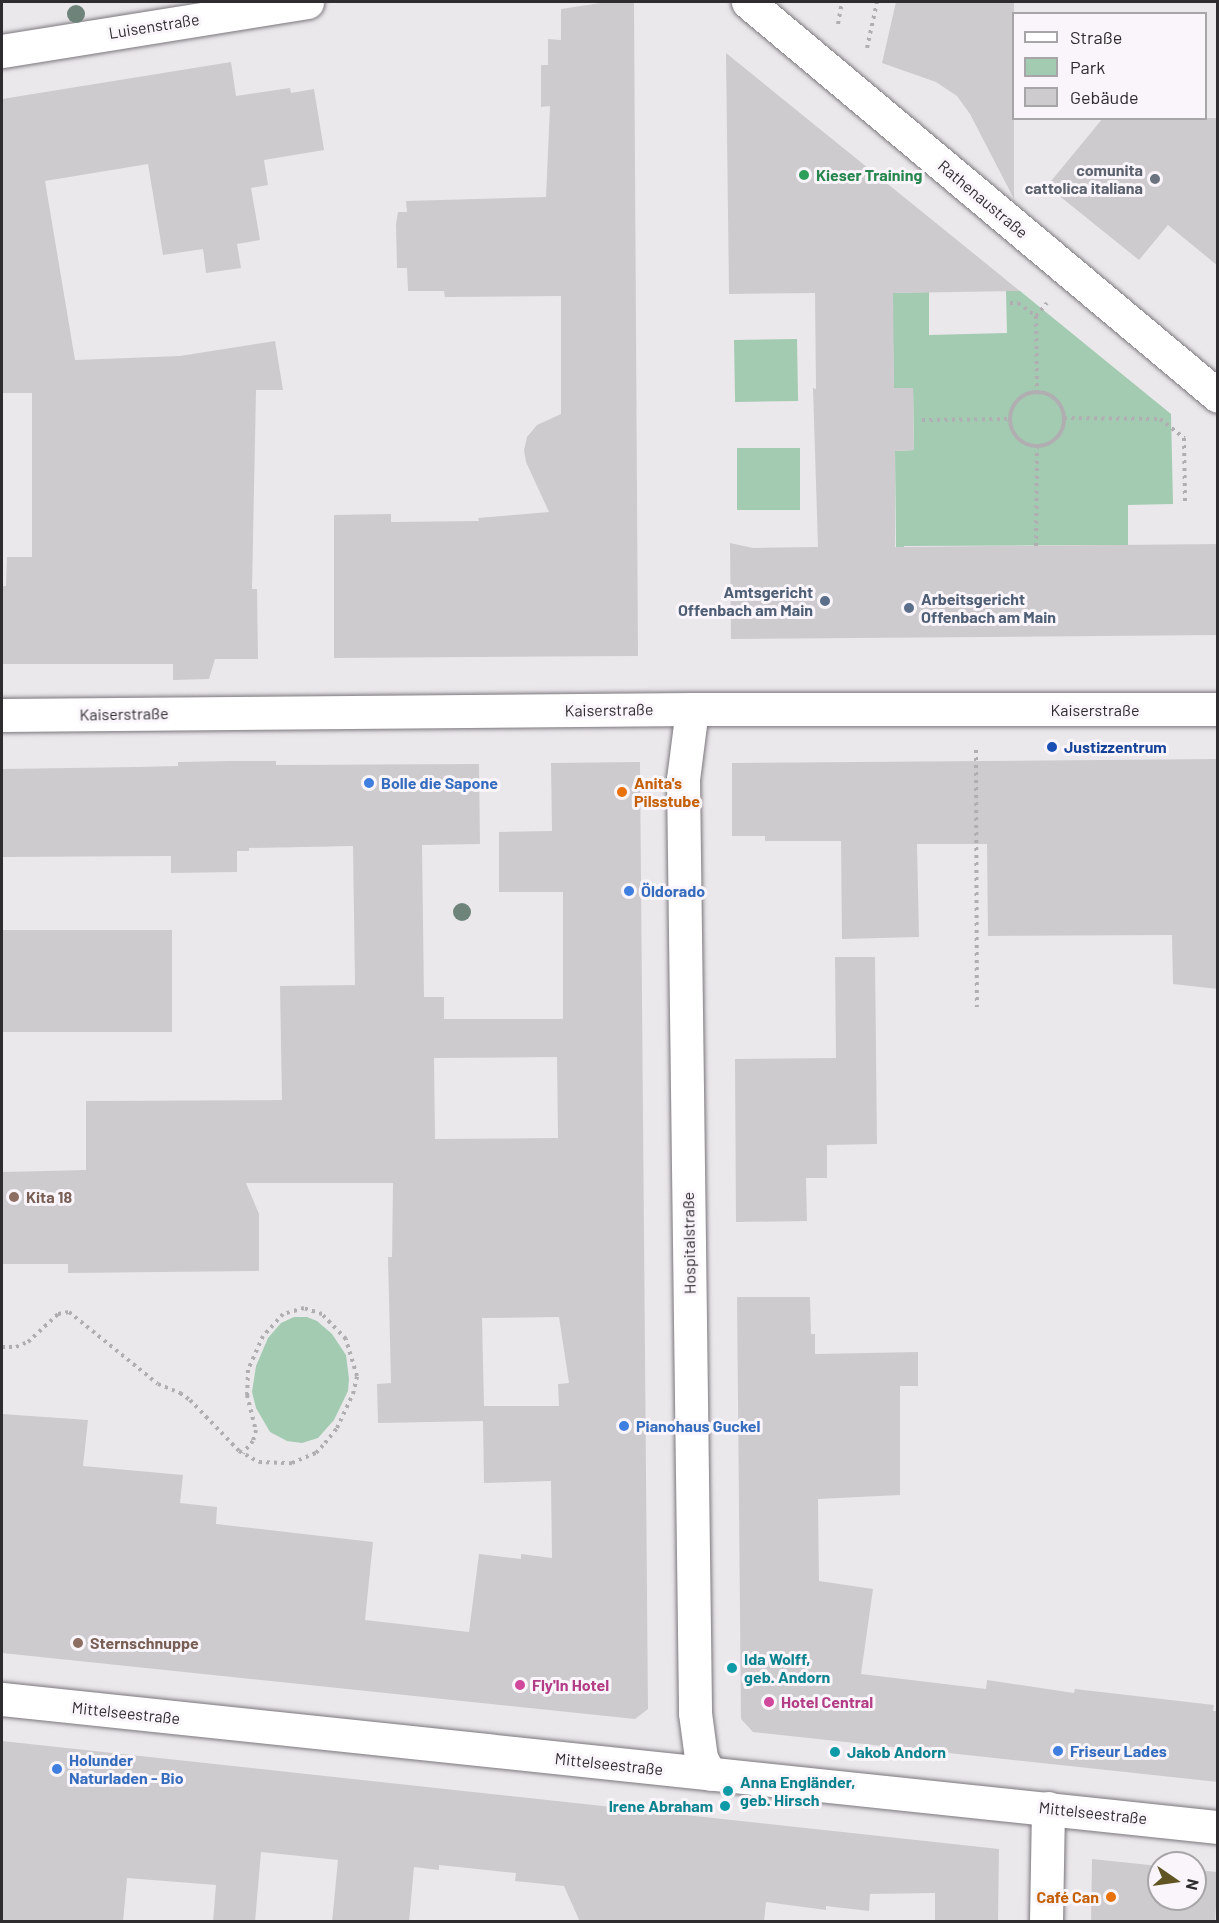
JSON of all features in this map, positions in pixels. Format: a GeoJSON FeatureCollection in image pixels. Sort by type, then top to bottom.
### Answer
{"type":"FeatureCollection","features":[{"type":"Feature","properties":{"kind":"street","name":"Luisenstraße"},"geometry":{"type":"LineString","coordinates":[[2,51],[307,2]]}},
{"type":"Feature","properties":{"kind":"street","name":"Rathenaustraße"},"geometry":{"type":"LineString","coordinates":[[748,2],[1218,396]]}},
{"type":"Feature","properties":{"kind":"street","name":"Kaiserstraße"},"geometry":{"type":"LineString","coordinates":[[2,715],[692,709],[1218,709]]}},
{"type":"Feature","properties":{"kind":"street","name":"Hospitalstraße"},"geometry":{"type":"LineString","coordinates":[[692,709],[683,779],[695,1713],[701,1758],[710,1774]]}},
{"type":"Feature","properties":{"kind":"street","name":"Mittelseestraße"},"geometry":{"type":"LineString","coordinates":[[2,1699],[1218,1827]]}},
{"type":"Feature","properties":{"kind":"street"},"geometry":{"type":"LineString","coordinates":[[1046,1922],[1048,1808]]}},
{"type":"Feature","properties":{"kind":"path"},"geometry":{"type":"LineString","coordinates":[[838,25],[842,2]]}},
{"type":"Feature","properties":{"kind":"path"},"geometry":{"type":"LineString","coordinates":[[865,55],[877,2]]}},
{"type":"Feature","properties":{"kind":"path"},"geometry":{"type":"LineString","coordinates":[[1010,303],[1018,303],[1036,316]]}},
{"type":"Feature","properties":{"kind":"path"},"geometry":{"type":"LineString","coordinates":[[1037,392],[1036,316],[1047,303]]}},
{"type":"Feature","properties":{"kind":"path"},"geometry":{"type":"LineString","coordinates":[[1037,392],[1050,395],[1056,400],[1063,410],[1064,418],[1062,429],[1054,440],[1037,446],[1020,439],[1012,427],[1011,419],[1017,401],[1024,395],[1037,392]]}},
{"type":"Feature","properties":{"kind":"path"},"geometry":{"type":"LineString","coordinates":[[1064,418],[1160,418],[1184,438],[1185,503]]}},
{"type":"Feature","properties":{"kind":"path"},"geometry":{"type":"LineString","coordinates":[[922,420],[1011,419]]}},
{"type":"Feature","properties":{"kind":"path"},"geometry":{"type":"LineString","coordinates":[[1036,546],[1037,446]]}},
{"type":"Feature","properties":{"kind":"path"},"geometry":{"type":"LineString","coordinates":[[975,710],[977,1007]]}},
{"type":"Feature","properties":{"kind":"path"},"geometry":{"type":"LineString","coordinates":[[2,1347],[16,1347],[28,1342],[58,1314],[69,1312],[158,1384],[190,1400],[243,1453],[259,1462],[273,1464],[306,1458],[325,1443],[346,1412],[357,1376],[353,1357],[346,1338],[322,1314],[304,1308],[283,1314],[263,1336],[248,1370],[247,1395],[256,1430],[253,1441],[243,1453]]}},
{"type":"Feature","properties":{"kind":"green space"},"geometry":{"type":"Polygon","coordinates":[[[1006,291],[1020,291],[1171,414],[1173,504],[1128,505],[1128,545],[904,546],[904,550],[896,550],[895,451],[914,450],[913,388],[894,388],[892,293],[929,292],[929,335],[1007,333],[1006,291]]]}},
{"type":"Feature","properties":{"kind":"green space"},"geometry":{"type":"Polygon","coordinates":[[[797,339],[798,401],[735,402],[734,340],[797,339]]]}},
{"type":"Feature","properties":{"kind":"green space"},"geometry":{"type":"Polygon","coordinates":[[[737,448],[800,448],[800,510],[737,510],[737,448]]]}},
{"type":"Feature","properties":{"kind":"green space"},"geometry":{"type":"Polygon","coordinates":[[[294,1317],[307,1317],[317,1321],[332,1334],[346,1355],[349,1379],[348,1391],[334,1420],[318,1438],[302,1443],[287,1441],[270,1432],[256,1408],[252,1392],[256,1366],[268,1338],[281,1323],[294,1317]]]}},
{"type":"Feature","properties":{"kind":"building"},"geometry":{"type":"Polygon","coordinates":[[[607,2],[634,2],[638,656],[334,658],[334,515],[391,514],[391,522],[479,521],[478,518],[549,512],[526,462],[524,450],[527,437],[537,425],[561,414],[561,296],[445,297],[444,291],[408,291],[407,268],[397,268],[396,224],[398,212],[407,212],[406,201],[546,197],[550,106],[541,107],[541,65],[548,65],[548,39],[561,40],[561,9],[607,2]]]}},
{"type":"Feature","properties":{"kind":"building"},"geometry":{"type":"Polygon","coordinates":[[[896,2],[1014,2],[1014,12],[1012,12],[1012,120],[1014,120],[1014,199],[970,114],[957,96],[936,82],[882,63],[896,2]]]}},
{"type":"Feature","properties":{"kind":"building"},"geometry":{"type":"Polygon","coordinates":[[[726,53],[1020,291],[893,293],[894,388],[913,388],[914,450],[895,451],[895,547],[1218,544],[1218,635],[731,639],[730,543],[753,548],[818,547],[813,388],[816,389],[815,293],[729,294],[726,53]]]}},
{"type":"Feature","properties":{"kind":"building"},"geometry":{"type":"Polygon","coordinates":[[[231,62],[236,96],[290,88],[291,93],[314,89],[324,150],[264,160],[268,185],[251,188],[260,240],[237,244],[241,268],[206,273],[203,249],[163,255],[148,164],[45,181],[75,360],[180,356],[275,341],[283,390],[256,390],[252,589],[257,589],[258,659],[215,659],[209,679],[173,680],[173,664],[2,664],[2,586],[6,586],[7,557],[32,557],[32,393],[2,393],[2,99],[231,62]]]}},
{"type":"Feature","properties":{"kind":"building"},"geometry":{"type":"Polygon","coordinates":[[[1207,118],[1218,118],[1218,266],[1168,225],[1139,260],[1047,186],[1101,120],[1207,120],[1207,118]]]}},
{"type":"Feature","properties":{"kind":"building"},"geometry":{"type":"Polygon","coordinates":[[[1218,759],[1218,989],[1173,984],[1172,935],[988,936],[987,844],[917,844],[919,937],[842,939],[841,841],[765,841],[765,836],[732,836],[732,763],[1218,759]]]}},
{"type":"Feature","properties":{"kind":"building"},"geometry":{"type":"Polygon","coordinates":[[[276,761],[276,765],[479,764],[480,844],[422,845],[424,997],[444,997],[444,1019],[563,1019],[563,892],[499,892],[499,832],[552,831],[551,763],[640,762],[648,1709],[635,1719],[2,1653],[2,1414],[88,1420],[83,1466],[183,1475],[180,1503],[217,1507],[216,1524],[373,1542],[365,1620],[469,1632],[479,1554],[521,1559],[521,1554],[552,1558],[551,1481],[484,1483],[483,1421],[378,1423],[377,1384],[391,1383],[388,1257],[392,1257],[393,1183],[246,1183],[259,1214],[259,1271],[68,1273],[68,1264],[2,1264],[2,1172],[86,1170],[86,1101],[282,1100],[280,986],[355,985],[353,846],[249,848],[249,851],[237,851],[237,872],[171,873],[171,856],[2,857],[2,769],[178,766],[178,762],[276,761]],[[557,1057],[434,1058],[435,1139],[558,1138],[557,1057]],[[559,1317],[482,1318],[484,1406],[559,1406],[558,1384],[569,1383],[559,1317]]]}},
{"type":"Feature","properties":{"kind":"building"},"geometry":{"type":"Polygon","coordinates":[[[2,930],[172,930],[172,1032],[2,1032],[2,930]]]}},
{"type":"Feature","properties":{"kind":"building"},"geometry":{"type":"Polygon","coordinates":[[[835,957],[875,957],[877,1144],[827,1145],[827,1178],[806,1178],[807,1221],[736,1222],[735,1059],[836,1058],[835,957]]]}},
{"type":"Feature","properties":{"kind":"building"},"geometry":{"type":"Polygon","coordinates":[[[737,1297],[810,1297],[811,1334],[815,1334],[815,1354],[918,1352],[918,1386],[900,1386],[900,1495],[818,1499],[819,1581],[873,1589],[861,1674],[986,1689],[987,1680],[1074,1693],[1075,1689],[1214,1705],[1213,1711],[1218,1711],[1218,1782],[753,1732],[741,1719],[737,1297]]]}},
{"type":"Feature","properties":{"kind":"building"},"geometry":{"type":"Polygon","coordinates":[[[2,1741],[999,1849],[998,1922],[935,1922],[935,1893],[870,1894],[869,1911],[826,1906],[826,1910],[766,1902],[764,1922],[580,1922],[564,1886],[515,1881],[516,1873],[439,1865],[439,1870],[414,1867],[409,1922],[332,1922],[338,1860],[261,1852],[255,1922],[213,1922],[216,1885],[127,1878],[123,1922],[2,1922],[2,1741]]]}},
{"type":"Feature","properties":{"kind":"building"},"geometry":{"type":"Polygon","coordinates":[[[1092,1859],[1147,1865],[1147,1911],[1207,1911],[1207,1871],[1218,1872],[1215,1922],[1091,1922],[1092,1859]]]}},
{"type":"Feature","properties":{"kind":"place","name":"Kieser Training"},"geometry":{"type":"Point","coordinates":[804,175]}},
{"type":"Feature","properties":{"kind":"place","name":"comunita cattolica italiana"},"geometry":{"type":"Point","coordinates":[1155,179]}},
{"type":"Feature","properties":{"kind":"place","name":"Amtsgericht Offenbach am Main"},"geometry":{"type":"Point","coordinates":[825,601]}},
{"type":"Feature","properties":{"kind":"place","name":"Arbeitsgericht Offenbach am Main"},"geometry":{"type":"Point","coordinates":[909,608]}},
{"type":"Feature","properties":{"kind":"place","name":"Justizzentrum"},"geometry":{"type":"Point","coordinates":[1052,747]}},
{"type":"Feature","properties":{"kind":"place","name":"Bolle die Sapone"},"geometry":{"type":"Point","coordinates":[369,783]}},
{"type":"Feature","properties":{"kind":"place","name":"Anita's Pilsstube"},"geometry":{"type":"Point","coordinates":[622,792]}},
{"type":"Feature","properties":{"kind":"place","name":"Öldorado"},"geometry":{"type":"Point","coordinates":[629,891]}},
{"type":"Feature","properties":{"kind":"place","name":"Kita 18"},"geometry":{"type":"Point","coordinates":[14,1197]}},
{"type":"Feature","properties":{"kind":"place","name":"Pianohaus Guckel"},"geometry":{"type":"Point","coordinates":[624,1426]}},
{"type":"Feature","properties":{"kind":"place","name":"Sternschnuppe"},"geometry":{"type":"Point","coordinates":[78,1643]}},
{"type":"Feature","properties":{"kind":"place","name":"Ida Wolff, geb. Andorn"},"geometry":{"type":"Point","coordinates":[732,1668]}},
{"type":"Feature","properties":{"kind":"place","name":"Fly'In Hotel"},"geometry":{"type":"Point","coordinates":[520,1685]}},
{"type":"Feature","properties":{"kind":"place","name":"Hotel Central"},"geometry":{"type":"Point","coordinates":[769,1702]}},
{"type":"Feature","properties":{"kind":"place","name":"Friseur Lades"},"geometry":{"type":"Point","coordinates":[1058,1751]}},
{"type":"Feature","properties":{"kind":"place","name":"Jakob Andorn"},"geometry":{"type":"Point","coordinates":[835,1752]}},
{"type":"Feature","properties":{"kind":"place","name":"Holunder Naturladen - Bio"},"geometry":{"type":"Point","coordinates":[57,1769]}},
{"type":"Feature","properties":{"kind":"place","name":"Anna Engländer, geb. Hirsch"},"geometry":{"type":"Point","coordinates":[728,1791]}},
{"type":"Feature","properties":{"kind":"place","name":"Irene Abraham"},"geometry":{"type":"Point","coordinates":[725,1806]}},
{"type":"Feature","properties":{"kind":"place","name":"Café Can"},"geometry":{"type":"Point","coordinates":[1111,1897]}}]}
